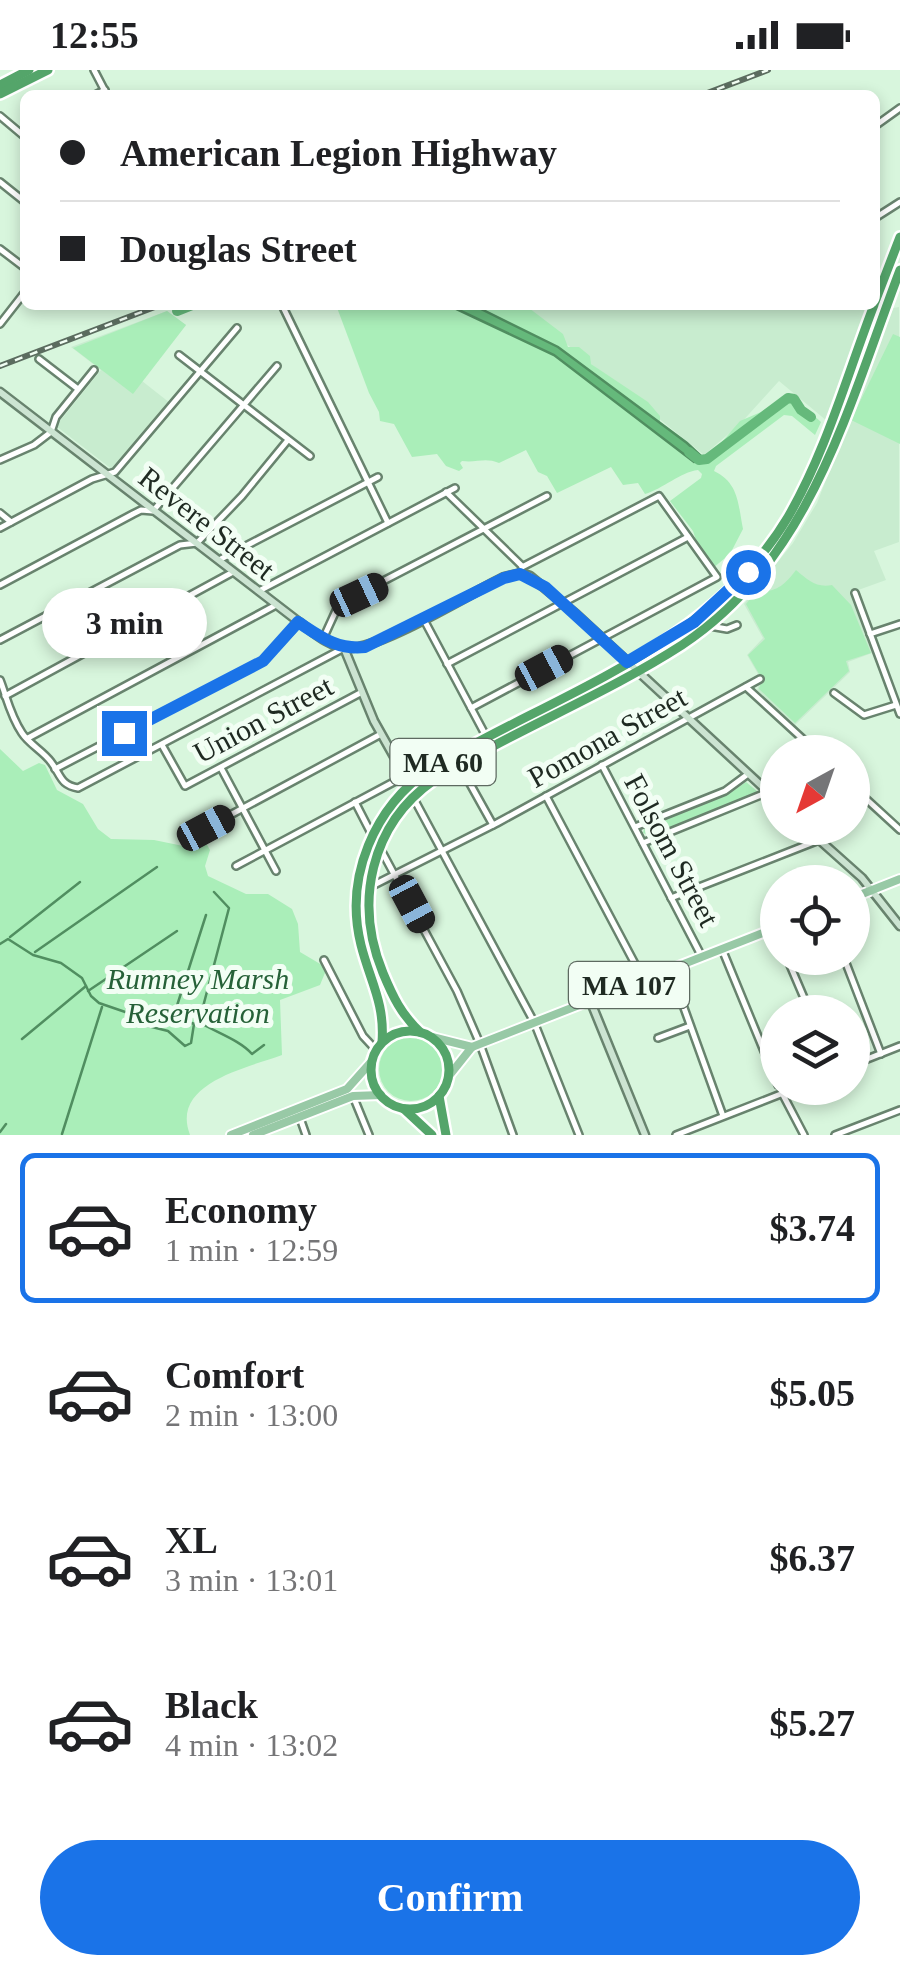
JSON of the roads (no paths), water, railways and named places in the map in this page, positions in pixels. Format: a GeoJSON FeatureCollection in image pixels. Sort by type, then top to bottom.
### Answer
{"type":"FeatureCollection","features":[{"type":"Feature","properties":{"kind":"highway"},"geometry":{"type":"LineString","coordinates":[[0,84],[29,70]]}},
{"type":"Feature","properties":{"kind":"highway"},"geometry":{"type":"LineString","coordinates":[[0,94],[48,70]]}},
{"type":"Feature","properties":{"kind":"highway","name":"MA 60"},"geometry":{"type":"LineString","coordinates":[[880,289],[900,237]]}},
{"type":"Feature","properties":{"kind":"highway","name":"MA 60"},"geometry":{"type":"LineString","coordinates":[[432,1038],[420,1032],[399,1008],[378,962],[369,927],[369,887],[379,847],[397,816],[414,797],[456,768],[637,671],[707,626],[760,575],[802,515],[824,468],[900,270]]}},
{"type":"Feature","properties":{"kind":"highway","name":"MA 60"},"geometry":{"type":"LineString","coordinates":[[381,1096],[372,1078],[383,1011],[356,918],[360,870],[372,835],[388,809],[407,781],[670,638],[740,580],[773,540],[808,476],[872,310]]}},
{"type":"Feature","properties":{"kind":"highway"},"geometry":{"type":"LineString","coordinates":[[377,1051],[400,1032],[420,1032]]}},
{"type":"Feature","properties":{"kind":"highway"},"geometry":{"type":"LineString","coordinates":[[402,1108],[422,1107],[438,1096],[448,1077],[447,1057],[432,1038]]}},
{"type":"Feature","properties":{"kind":"highway"},"geometry":{"type":"LineString","coordinates":[[381,1096],[402,1108],[432,1135]]}},
{"type":"Feature","properties":{"kind":"highway"},"geometry":{"type":"LineString","coordinates":[[438,1096],[446,1135]]}},
{"type":"Feature","properties":{"kind":"main road","name":"Revere Street"},"geometry":{"type":"LineString","coordinates":[[0,392],[298,622],[344,648]]}},
{"type":"Feature","properties":{"kind":"main road"},"geometry":{"type":"LineString","coordinates":[[407,781],[381,734],[344,648],[374,644],[522,570],[562,602],[760,785]]}},
{"type":"Feature","properties":{"kind":"main road"},"geometry":{"type":"LineString","coordinates":[[824,845],[872,890],[900,926]]}},
{"type":"Feature","properties":{"kind":"main road"},"geometry":{"type":"LineString","coordinates":[[872,890],[900,879]]}},
{"type":"Feature","properties":{"kind":"main road","name":"MA 107"},"geometry":{"type":"LineString","coordinates":[[448,1077],[476,1045],[760,936]]}},
{"type":"Feature","properties":{"kind":"main road"},"geometry":{"type":"LineString","coordinates":[[590,1000],[645,1135]]}},
{"type":"Feature","properties":{"kind":"main road"},"geometry":{"type":"LineString","coordinates":[[432,1038],[476,1045]]}},
{"type":"Feature","properties":{"kind":"main road"},"geometry":{"type":"LineString","coordinates":[[231,1135],[347,1089],[377,1051]]}},
{"type":"Feature","properties":{"kind":"main road"},"geometry":{"type":"LineString","coordinates":[[252,1135],[353,1096],[381,1096]]}},
{"type":"Feature","properties":{"kind":"street"},"geometry":{"type":"LineString","coordinates":[[0,116],[20,133]]}},
{"type":"Feature","properties":{"kind":"street"},"geometry":{"type":"LineString","coordinates":[[0,182],[20,198]]}},
{"type":"Feature","properties":{"kind":"street"},"geometry":{"type":"LineString","coordinates":[[0,249],[20,264]]}},
{"type":"Feature","properties":{"kind":"street"},"geometry":{"type":"LineString","coordinates":[[1,320],[20,298]]}},
{"type":"Feature","properties":{"kind":"street"},"geometry":{"type":"LineString","coordinates":[[884,311],[900,298]]}},
{"type":"Feature","properties":{"kind":"street"},"geometry":{"type":"LineString","coordinates":[[284,310],[388,523]]}},
{"type":"Feature","properties":{"kind":"street"},"geometry":{"type":"LineString","coordinates":[[0,528],[92,479],[110,476],[126,462],[236,328]]}},
{"type":"Feature","properties":{"kind":"street"},"geometry":{"type":"LineString","coordinates":[[178,355],[310,456]]}},
{"type":"Feature","properties":{"kind":"street"},"geometry":{"type":"LineString","coordinates":[[39,360],[78,389]]}},
{"type":"Feature","properties":{"kind":"street"},"geometry":{"type":"LineString","coordinates":[[0,585],[141,510],[153,511],[277,366]]}},
{"type":"Feature","properties":{"kind":"street"},"geometry":{"type":"LineString","coordinates":[[0,460],[34,445],[51,432],[56,417],[94,370]]}},
{"type":"Feature","properties":{"kind":"street"},"geometry":{"type":"LineString","coordinates":[[0,403],[9,399]]}},
{"type":"Feature","properties":{"kind":"street"},"geometry":{"type":"LineString","coordinates":[[0,640],[180,545],[197,542],[288,440]]}},
{"type":"Feature","properties":{"kind":"street"},"geometry":{"type":"LineString","coordinates":[[218,560],[378,477]]}},
{"type":"Feature","properties":{"kind":"street"},"geometry":{"type":"LineString","coordinates":[[259,591],[455,488]]}},
{"type":"Feature","properties":{"kind":"street"},"geometry":{"type":"LineString","coordinates":[[446,492],[522,570],[660,496],[716,577],[471,708]]}},
{"type":"Feature","properties":{"kind":"street"},"geometry":{"type":"LineString","coordinates":[[324,639],[339,604],[547,496]]}},
{"type":"Feature","properties":{"kind":"street"},"geometry":{"type":"LineString","coordinates":[[0,513],[10,522]]}},
{"type":"Feature","properties":{"kind":"street"},"geometry":{"type":"LineString","coordinates":[[447,664],[688,536]]}},
{"type":"Feature","properties":{"kind":"street"},"geometry":{"type":"LineString","coordinates":[[5,696],[233,572]]}},
{"type":"Feature","properties":{"kind":"street"},"geometry":{"type":"LineString","coordinates":[[856,593],[900,714]]}},
{"type":"Feature","properties":{"kind":"street"},"geometry":{"type":"LineString","coordinates":[[27,739],[276,605]]}},
{"type":"Feature","properties":{"kind":"street"},"geometry":{"type":"LineString","coordinates":[[423,618],[487,738]]}},
{"type":"Feature","properties":{"kind":"street"},"geometry":{"type":"LineString","coordinates":[[55,769],[263,661],[298,622]]}},
{"type":"Feature","properties":{"kind":"street"},"geometry":{"type":"LineString","coordinates":[[870,634],[900,624]]}},
{"type":"Feature","properties":{"kind":"street"},"geometry":{"type":"LineString","coordinates":[[707,626],[727,629],[737,625]]}},
{"type":"Feature","properties":{"kind":"street"},"geometry":{"type":"LineString","coordinates":[[0,680],[5,702],[27,739],[58,777],[74,788],[344,648]]}},
{"type":"Feature","properties":{"kind":"street","name":"Pomona Street"},"geometry":{"type":"LineString","coordinates":[[369,887],[493,825],[760,679]]}},
{"type":"Feature","properties":{"kind":"street"},"geometry":{"type":"LineString","coordinates":[[746,687],[798,735]]}},
{"type":"Feature","properties":{"kind":"street","name":"Union Street"},"geometry":{"type":"LineString","coordinates":[[162,745],[184,786],[362,692]]}},
{"type":"Feature","properties":{"kind":"street"},"geometry":{"type":"LineString","coordinates":[[834,693],[868,716],[896,704]]}},
{"type":"Feature","properties":{"kind":"street"},"geometry":{"type":"LineString","coordinates":[[206,828],[381,734]]}},
{"type":"Feature","properties":{"kind":"street","name":"Folsom Street"},"geometry":{"type":"LineString","coordinates":[[602,765],[702,957]]}},
{"type":"Feature","properties":{"kind":"street"},"geometry":{"type":"LineString","coordinates":[[221,767],[276,871]]}},
{"type":"Feature","properties":{"kind":"street"},"geometry":{"type":"LineString","coordinates":[[456,768],[464,773],[493,825]]}},
{"type":"Feature","properties":{"kind":"street"},"geometry":{"type":"LineString","coordinates":[[635,827],[729,789],[748,774]]}},
{"type":"Feature","properties":{"kind":"street"},"geometry":{"type":"LineString","coordinates":[[236,866],[355,802],[407,781]]}},
{"type":"Feature","properties":{"kind":"street"},"geometry":{"type":"LineString","coordinates":[[546,796],[643,980]]}},
{"type":"Feature","properties":{"kind":"street"},"geometry":{"type":"LineString","coordinates":[[414,797],[534,1022],[579,1135]]}},
{"type":"Feature","properties":{"kind":"street"},"geometry":{"type":"LineString","coordinates":[[643,843],[760,797]]}},
{"type":"Feature","properties":{"kind":"street"},"geometry":{"type":"LineString","coordinates":[[355,802],[372,835]]}},
{"type":"Feature","properties":{"kind":"street"},"geometry":{"type":"LineString","coordinates":[[870,802],[900,830]]}},
{"type":"Feature","properties":{"kind":"street"},"geometry":{"type":"LineString","coordinates":[[671,898],[806,845]]}},
{"type":"Feature","properties":{"kind":"street"},"geometry":{"type":"LineString","coordinates":[[379,847],[396,874],[476,1045],[513,1135]]}},
{"type":"Feature","properties":{"kind":"street"},"geometry":{"type":"LineString","coordinates":[[722,949],[760,1040]]}},
{"type":"Feature","properties":{"kind":"street"},"geometry":{"type":"LineString","coordinates":[[324,960],[363,1036],[377,1051]]}},
{"type":"Feature","properties":{"kind":"street"},"geometry":{"type":"LineString","coordinates":[[670,970],[723,1116]]}},
{"type":"Feature","properties":{"kind":"street"},"geometry":{"type":"LineString","coordinates":[[851,975],[881,1054]]}},
{"type":"Feature","properties":{"kind":"street"},"geometry":{"type":"LineString","coordinates":[[658,1038],[690,1026]]}},
{"type":"Feature","properties":{"kind":"street"},"geometry":{"type":"LineString","coordinates":[[870,1058],[900,1046]]}},
{"type":"Feature","properties":{"kind":"street"},"geometry":{"type":"LineString","coordinates":[[353,1096],[369,1135]]}},
{"type":"Feature","properties":{"kind":"street"},"geometry":{"type":"LineString","coordinates":[[676,1135],[760,1098]]}},
{"type":"Feature","properties":{"kind":"street"},"geometry":{"type":"LineString","coordinates":[[789,1105],[804,1135]]}},
{"type":"Feature","properties":{"kind":"street"},"geometry":{"type":"LineString","coordinates":[[836,1135],[900,1110]]}},
{"type":"Feature","properties":{"kind":"street"},"geometry":{"type":"LineString","coordinates":[[300,1118],[306,1135]]}},
{"type":"Feature","properties":{"kind":"waterway"},"geometry":{"type":"LineString","coordinates":[[689,452],[699,460],[707,459],[788,398],[794,399],[811,417]]}},
{"type":"Feature","properties":{"kind":"waterway"},"geometry":{"type":"LineString","coordinates":[[35,952],[157,867]]}},
{"type":"Feature","properties":{"kind":"waterway"},"geometry":{"type":"LineString","coordinates":[[10,937],[80,882]]}},
{"type":"Feature","properties":{"kind":"waterway"},"geometry":{"type":"LineString","coordinates":[[199,1022],[229,908],[214,892]]}},
{"type":"Feature","properties":{"kind":"waterway"},"geometry":{"type":"LineString","coordinates":[[206,915],[174,1015],[194,1024],[199,1022],[252,1054],[264,1045]]}},
{"type":"Feature","properties":{"kind":"waterway"},"geometry":{"type":"LineString","coordinates":[[88,991],[177,931]]}},
{"type":"Feature","properties":{"kind":"waterway"},"geometry":{"type":"LineString","coordinates":[[0,944],[8,939],[33,955],[61,963],[82,978],[99,1003],[168,1031],[185,1046],[191,1043],[194,1024]]}},
{"type":"Feature","properties":{"kind":"waterway"},"geometry":{"type":"LineString","coordinates":[[22,1039],[86,986]]}},
{"type":"Feature","properties":{"kind":"waterway"},"geometry":{"type":"LineString","coordinates":[[62,1134],[102,1007]]}},
{"type":"Feature","properties":{"kind":"waterway"},"geometry":{"type":"LineString","coordinates":[[0,1132],[6,1124]]}},
{"type":"Feature","properties":{"kind":"railway"},"geometry":{"type":"LineString","coordinates":[[715,90],[768,70]]}},
{"type":"Feature","properties":{"kind":"railway"},"geometry":{"type":"LineString","coordinates":[[0,366],[147,310]]}},
{"type":"Feature","properties":{"kind":"park label","name":"Rumney Marsh Reservation"},"geometry":{"type":"Point","coordinates":[198,995]}}]}
